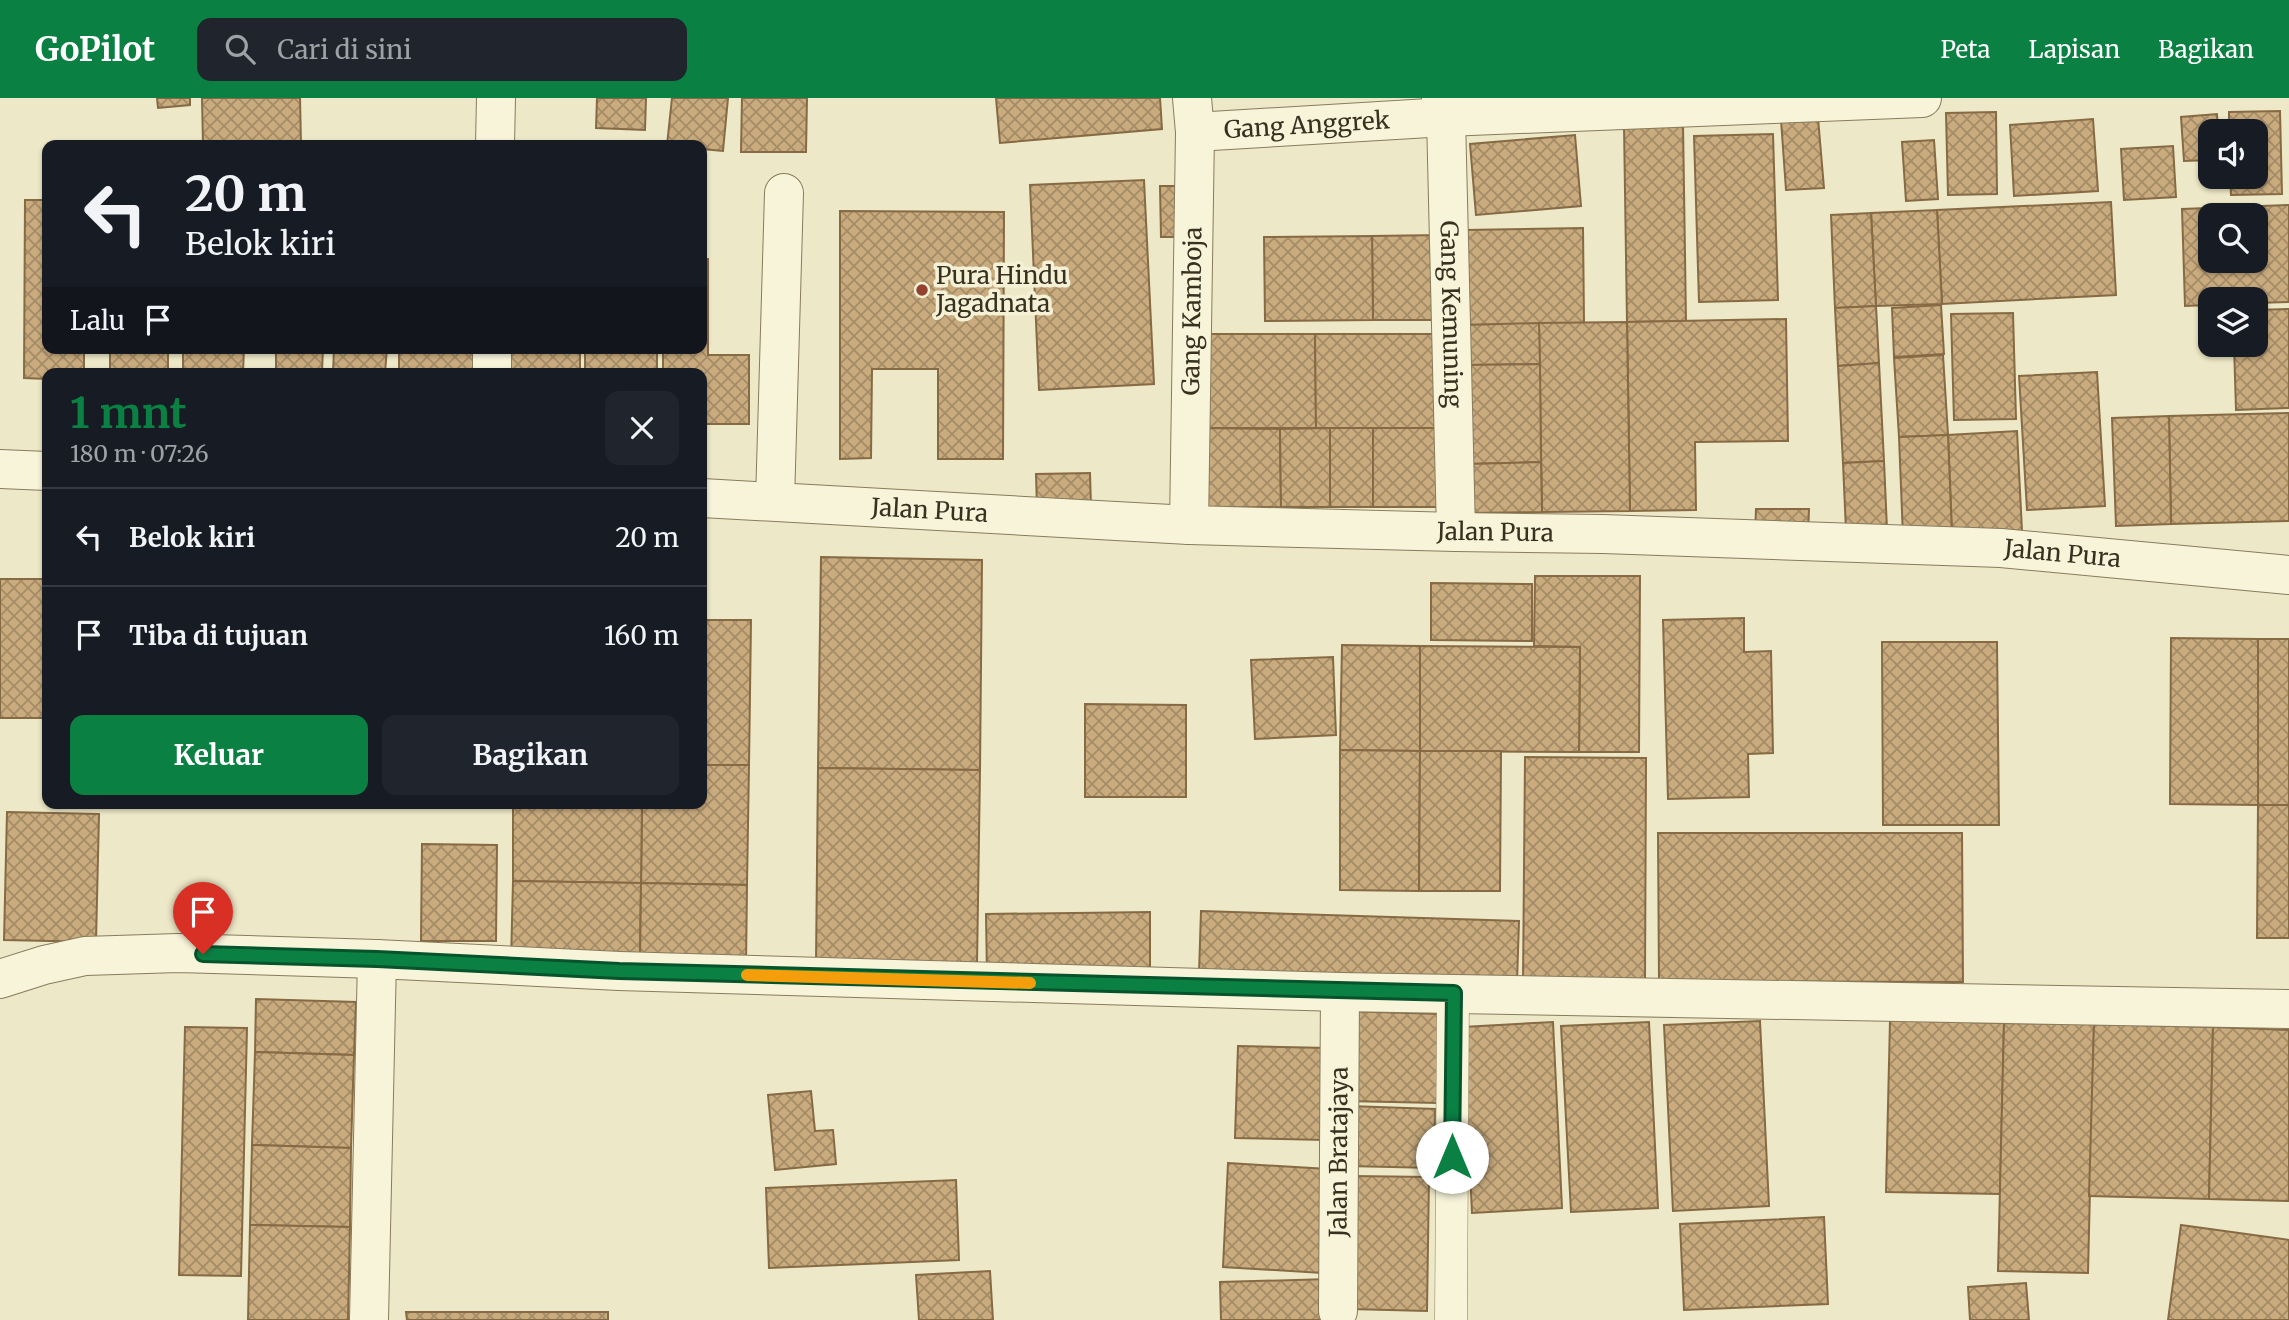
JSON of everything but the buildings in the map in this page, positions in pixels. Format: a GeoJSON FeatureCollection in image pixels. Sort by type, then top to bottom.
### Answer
{"type":"FeatureCollection","features":[{"type":"Feature","properties":{"kind":"street"},"geometry":{"type":"LineString","coordinates":[[495,140],[496,98]]}},
{"type":"Feature","properties":{"kind":"street","name":"Gang Anggrek"},"geometry":{"type":"LineString","coordinates":[[1194,115],[1444,107],[1922,98]]}},
{"type":"Feature","properties":{"kind":"street","name":"Gang Kemuning"},"geometry":{"type":"LineString","coordinates":[[1444,107],[1457,532]]}},
{"type":"Feature","properties":{"kind":"street","name":"Gang Kamboja"},"geometry":{"type":"LineString","coordinates":[[1189,525],[1194,115]]}},
{"type":"Feature","properties":{"kind":"street"},"geometry":{"type":"LineString","coordinates":[[775,501],[784,193]]}},
{"type":"Feature","properties":{"kind":"street"},"geometry":{"type":"LineString","coordinates":[[0,469],[42,471]]}},
{"type":"Feature","properties":{"kind":"street","name":"Jalan Pura"},"geometry":{"type":"LineString","coordinates":[[707,498],[1189,525],[1603,534],[2001,548],[2289,575]]}},
{"type":"Feature","properties":{"kind":"street"},"geometry":{"type":"LineString","coordinates":[[0,979],[85,956],[178,953],[377,959],[619,971],[1340,992],[2289,1009]]}},
{"type":"Feature","properties":{"kind":"street"},"geometry":{"type":"LineString","coordinates":[[369,1320],[377,959]]}},
{"type":"Feature","properties":{"kind":"street","name":"Jalan Bratajaya"},"geometry":{"type":"LineString","coordinates":[[1338,1311],[1340,992]]}},
{"type":"Feature","properties":{"kind":"lane"},"geometry":{"type":"LineString","coordinates":[[1451,1320],[1454,993]]}},
{"type":"Feature","properties":{"kind":"slow traffic"},"geometry":{"type":"LineString","coordinates":[[747,975],[1030,983]]}},
{"type":"Feature","properties":{"kind":"place","name":"Pura Hindu Jagadnata"},"geometry":{"type":"Point","coordinates":[922,290]}},
{"type":"Feature","properties":{"kind":"route"},"geometry":{"type":"LineString","coordinates":[[203,954],[377,959],[619,971],[1454,993],[1452,1157]]}}]}
